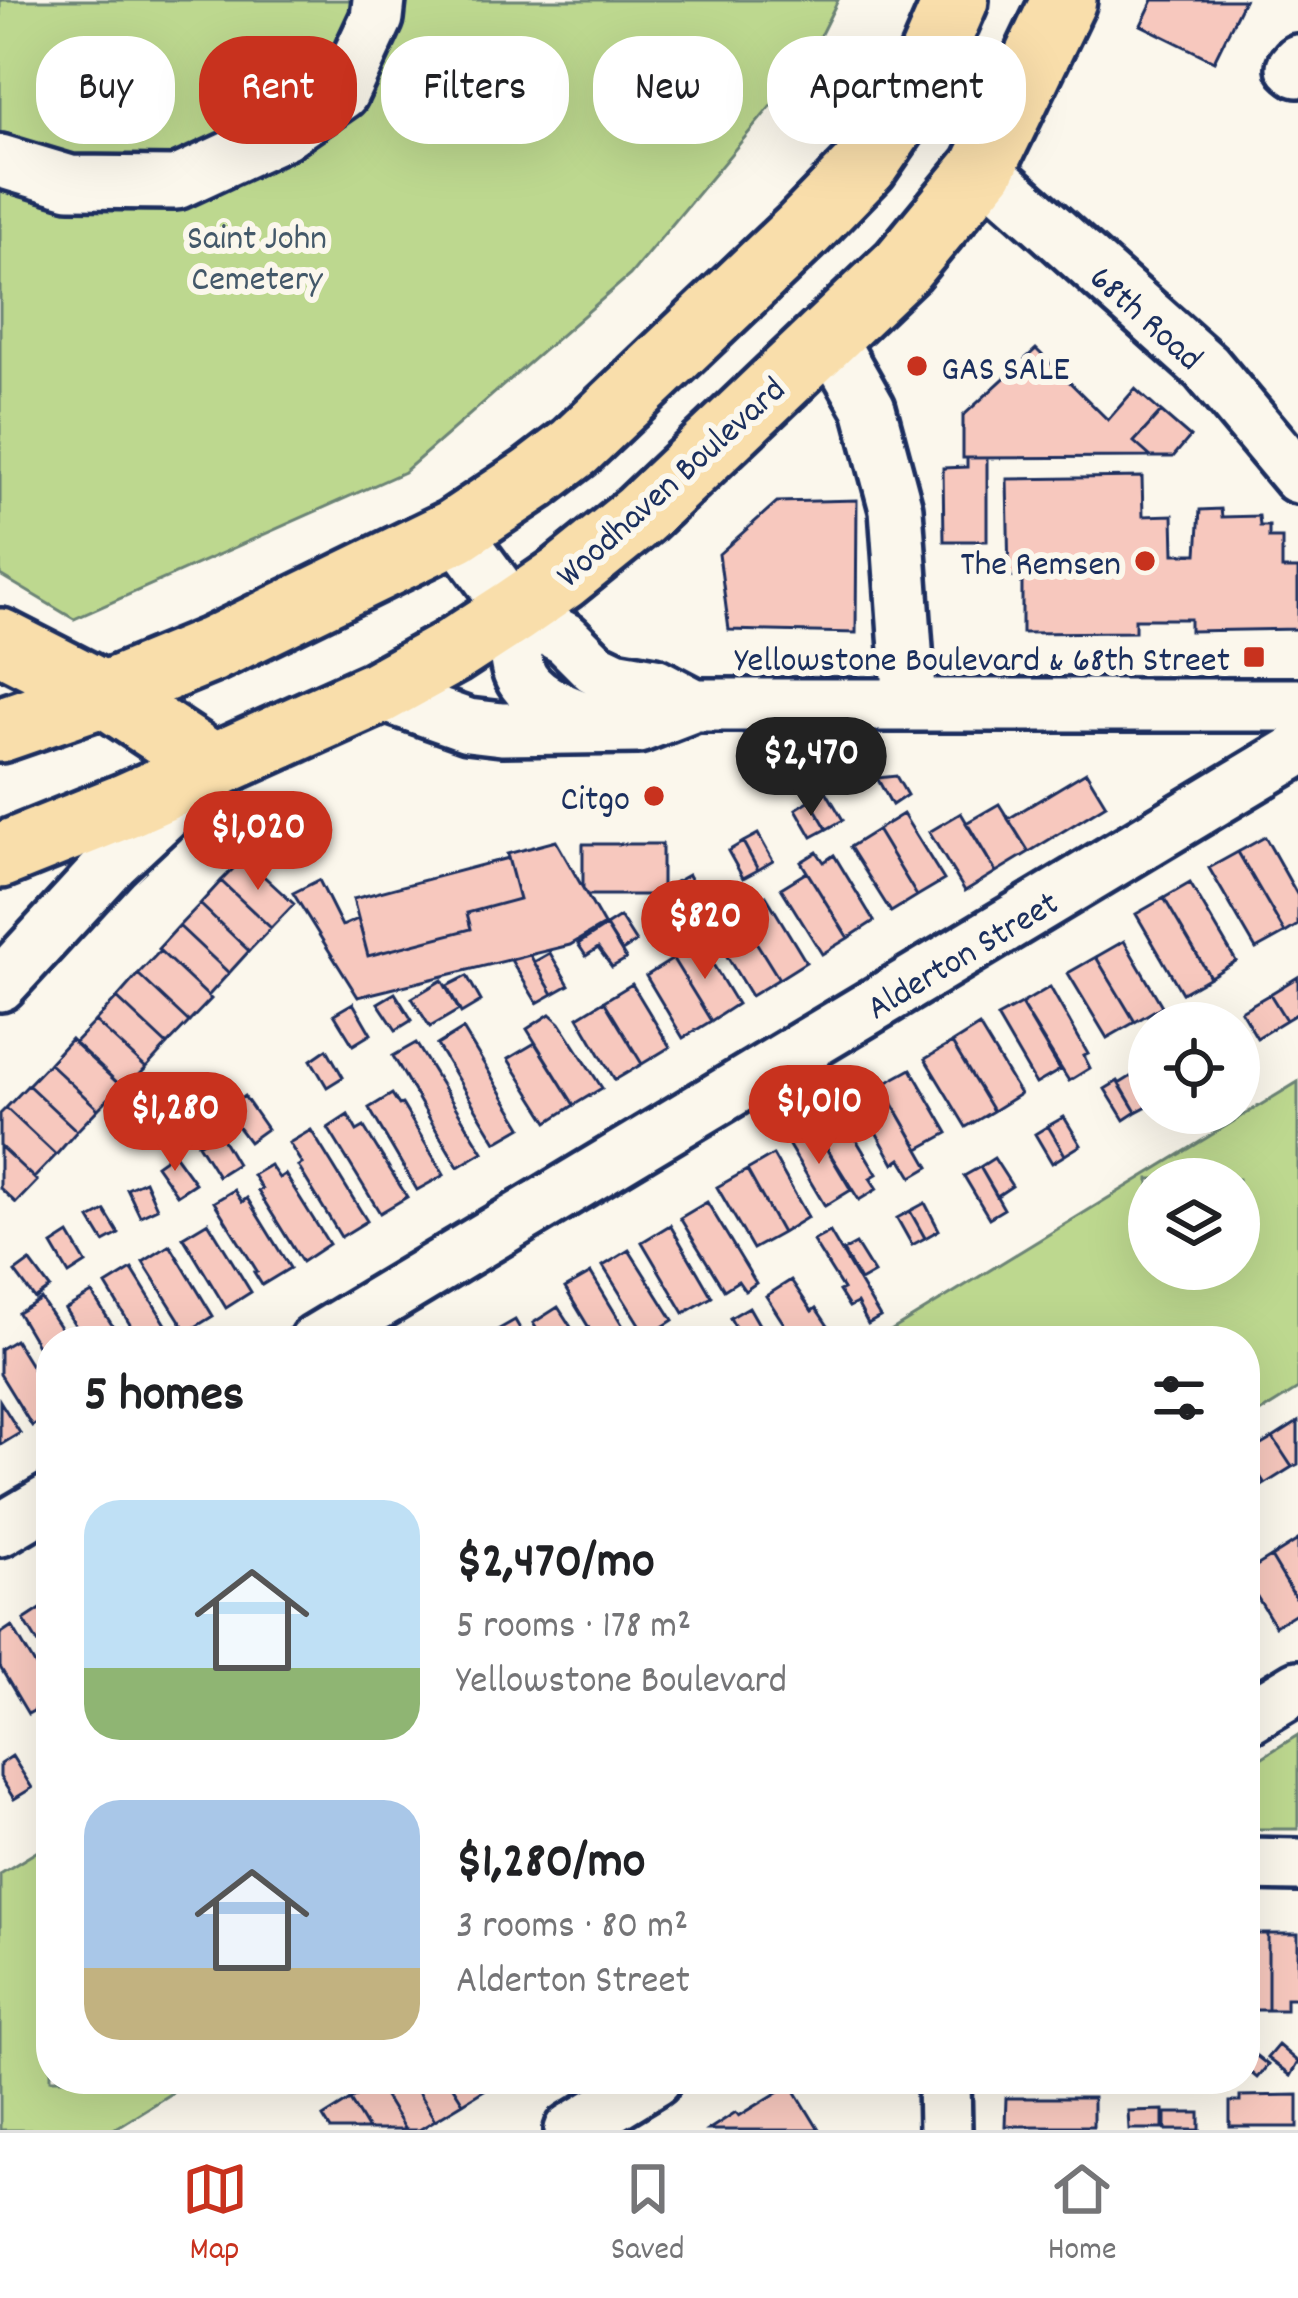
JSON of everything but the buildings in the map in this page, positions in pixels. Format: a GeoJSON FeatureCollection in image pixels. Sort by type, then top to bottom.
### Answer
{"type":"FeatureCollection","features":[{"type":"Feature","properties":{"kind":"main road"},"geometry":{"type":"LineString","coordinates":[[0,730],[211,650],[454,531],[575,447],[866,166],[916,92],[956,0]]}},
{"type":"Feature","properties":{"kind":"main road","name":"Woodhaven Boulevard"},"geometry":{"type":"LineString","coordinates":[[0,856],[377,693],[451,652],[562,578],[640,515],[903,265],[983,169],[1064,0]]}},
{"type":"Feature","properties":{"kind":"main road"},"geometry":{"type":"LineString","coordinates":[[0,641],[104,694],[215,766]]}},
{"type":"Feature","properties":{"kind":"street"},"geometry":{"type":"LineString","coordinates":[[0,161],[70,182],[176,183],[284,133],[342,93],[377,18],[379,0]]}},
{"type":"Feature","properties":{"kind":"street"},"geometry":{"type":"LineString","coordinates":[[1298,61],[1294,67],[1298,71]]}},
{"type":"Feature","properties":{"kind":"street","name":"68th Road"},"geometry":{"type":"LineString","coordinates":[[983,169],[1206,367],[1298,477]]}},
{"type":"Feature","properties":{"kind":"street"},"geometry":{"type":"LineString","coordinates":[[828,336],[869,408],[896,509],[910,705]]}},
{"type":"Feature","properties":{"kind":"street"},"geometry":{"type":"LineString","coordinates":[[454,531],[514,610],[566,639],[594,667],[615,677],[655,684],[695,706]]}},
{"type":"Feature","properties":{"kind":"street"},"geometry":{"type":"LineString","coordinates":[[514,610],[518,670],[527,684],[546,700],[613,728]]}},
{"type":"Feature","properties":{"kind":"street"},"geometry":{"type":"LineString","coordinates":[[377,693],[468,725],[502,729],[638,728],[695,706],[1298,705]]}},
{"type":"Feature","properties":{"kind":"street","name":"Alderton Street"},"geometry":{"type":"LineString","coordinates":[[340,1326],[1298,750]]}},
{"type":"Feature","properties":{"kind":"street"},"geometry":{"type":"LineString","coordinates":[[0,985],[113,862],[215,766]]}},
{"type":"Feature","properties":{"kind":"street"},"geometry":{"type":"LineString","coordinates":[[0,1530],[36,1509]]}},
{"type":"Feature","properties":{"kind":"street"},"geometry":{"type":"LineString","coordinates":[[1260,1710],[1298,1687]]}},
{"type":"Feature","properties":{"kind":"street"},"geometry":{"type":"LineString","coordinates":[[1260,1864],[1298,1865]]}},
{"type":"Feature","properties":{"kind":"street"},"geometry":{"type":"LineString","coordinates":[[572,2130],[631,2094]]}},
{"type":"Feature","properties":{"kind":"street"},"geometry":{"type":"LineString","coordinates":[[944,2094],[945,2130]]}},
{"type":"Feature","properties":{"kind":"green space","name":"Saint John Cemetery"},"geometry":{"type":"Polygon","coordinates":[[[0,0],[838,0],[820,36],[767,36],[767,111],[743,140],[743,36],[593,36],[593,144],[739,144],[630,275],[404,472],[74,619],[0,575],[0,0]]]}},
{"type":"Feature","properties":{"kind":"green space"},"geometry":{"type":"Polygon","coordinates":[[[1298,1082],[1298,1389],[1260,1413],[1260,1326],[899,1326],[1128,1186],[1128,1290],[1260,1290],[1260,1158],[1174,1158],[1213,1134],[1260,1134],[1260,1105],[1298,1082]]]}},
{"type":"Feature","properties":{"kind":"green space"},"geometry":{"type":"Polygon","coordinates":[[[1298,1735],[1298,1829],[1260,1829],[1260,1759],[1298,1735]]]}},
{"type":"Feature","properties":{"kind":"green space"},"geometry":{"type":"Polygon","coordinates":[[[36,1852],[36,2094],[170,2094],[112,2130],[0,2130],[0,1874],[36,1852]]]}},
{"type":"Feature","properties":{"kind":"place","name":"GAS SALE"},"geometry":{"type":"Point","coordinates":[917,366]}},
{"type":"Feature","properties":{"kind":"place","name":"The Remsen"},"geometry":{"type":"Point","coordinates":[1145,561]}},
{"type":"Feature","properties":{"kind":"place","name":"Yellowstone Boulevard & 68th Street"},"geometry":{"type":"Point","coordinates":[1254,657]}},
{"type":"Feature","properties":{"kind":"place","name":"Citgo"},"geometry":{"type":"Point","coordinates":[654,796]}}]}
